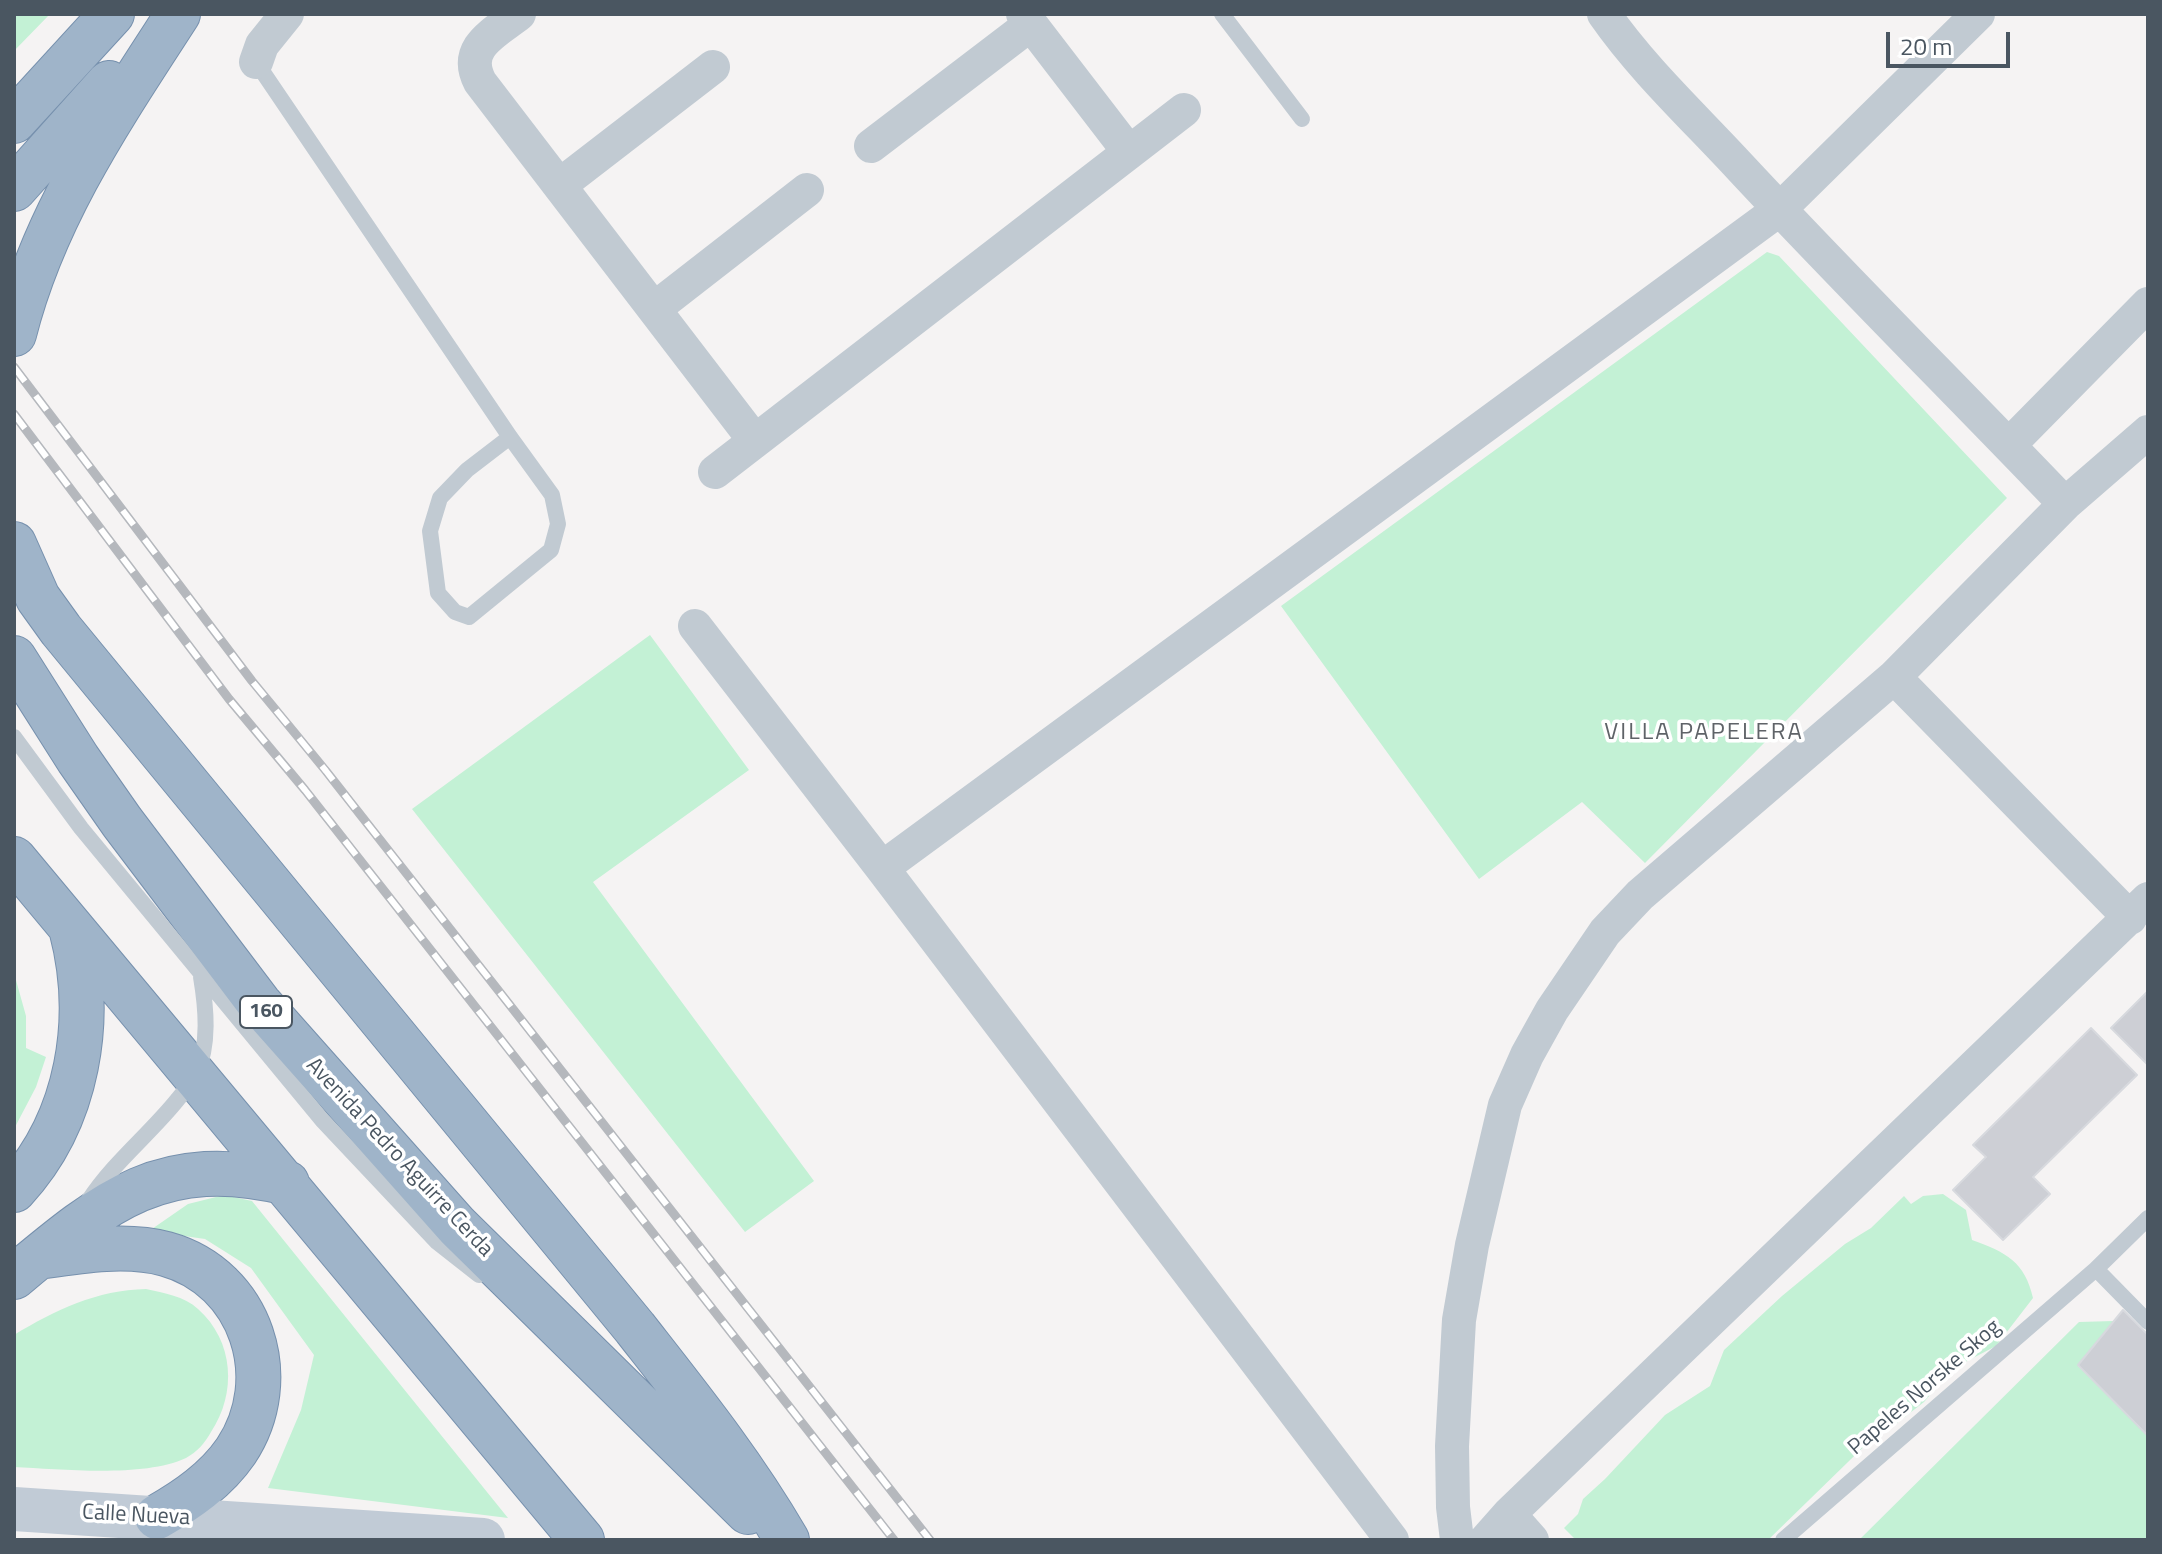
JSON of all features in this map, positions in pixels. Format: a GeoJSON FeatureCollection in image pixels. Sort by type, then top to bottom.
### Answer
{"type":"FeatureCollection","features":[{"type":"Feature","properties":{"kind":"highway"},"geometry":{"type":"LineString","coordinates":[[14,121],[28,98],[112,14]]}},
{"type":"Feature","properties":{"kind":"highway"},"geometry":{"type":"LineString","coordinates":[[14,334],[38,256],[64,199],[82,135],[171,14]]}},
{"type":"Feature","properties":{"kind":"highway"},"geometry":{"type":"LineString","coordinates":[[14,189],[82,135],[178,14]]}},
{"type":"Feature","properties":{"kind":"highway"},"geometry":{"type":"LineString","coordinates":[[14,544],[38,598],[61,630],[635,1328],[723,1440],[787,1540]]}},
{"type":"Feature","properties":{"kind":"highway","name":"Avenida Pedro Aguirre Cerda"},"geometry":{"type":"LineString","coordinates":[[14,658],[122,822],[259,1003],[457,1226],[776,1540]]}},
{"type":"Feature","properties":{"kind":"highway"},"geometry":{"type":"LineString","coordinates":[[14,859],[582,1540]]}},
{"type":"Feature","properties":{"kind":"highway"},"geometry":{"type":"LineString","coordinates":[[14,1190],[39,1159],[55,1132],[74,1077],[82,1019],[82,990],[79,957],[70,926]]}},
{"type":"Feature","properties":{"kind":"highway"},"geometry":{"type":"LineString","coordinates":[[40,1255],[126,1194],[179,1176],[221,1172],[254,1175],[287,1183]]}},
{"type":"Feature","properties":{"kind":"highway"},"geometry":{"type":"LineString","coordinates":[[40,1255],[110,1250],[146,1250],[167,1254],[212,1279],[233,1300],[247,1325],[256,1351],[259,1379],[256,1406],[249,1426],[236,1451],[217,1473],[199,1490],[157,1517]]}},
{"type":"Feature","properties":{"kind":"main road","name":"Calle Nueva"},"geometry":{"type":"LineString","coordinates":[[14,1509],[157,1517],[259,1532],[483,1540]]}},
{"type":"Feature","properties":{"kind":"street"},"geometry":{"type":"LineString","coordinates":[[256,62],[262,45],[287,14]]}},
{"type":"Feature","properties":{"kind":"street"},"geometry":{"type":"LineString","coordinates":[[519,14],[483,42],[474,61],[475,72],[755,441]]}},
{"type":"Feature","properties":{"kind":"street"},"geometry":{"type":"LineString","coordinates":[[1604,14],[1656,77],[1780,209],[2065,504]]}},
{"type":"Feature","properties":{"kind":"street"},"geometry":{"type":"LineString","coordinates":[[882,868],[1780,209],[1978,14]]}},
{"type":"Feature","properties":{"kind":"street"},"geometry":{"type":"LineString","coordinates":[[871,146],[1027,19],[1129,152]]}},
{"type":"Feature","properties":{"kind":"street"},"geometry":{"type":"LineString","coordinates":[[560,185],[713,67]]}},
{"type":"Feature","properties":{"kind":"street"},"geometry":{"type":"LineString","coordinates":[[715,472],[1184,110]]}},
{"type":"Feature","properties":{"kind":"street"},"geometry":{"type":"LineString","coordinates":[[654,309],[807,190]]}},
{"type":"Feature","properties":{"kind":"street"},"geometry":{"type":"LineString","coordinates":[[2009,445],[2148,304]]}},
{"type":"Feature","properties":{"kind":"street"},"geometry":{"type":"LineString","coordinates":[[1457,1540],[1452,1446],[1459,1320],[1488,1169],[1505,1105],[1527,1055],[1552,1010],[1605,932],[1640,895],[1894,677],[2065,504],[2148,432]]}},
{"type":"Feature","properties":{"kind":"street"},"geometry":{"type":"LineString","coordinates":[[695,626],[1392,1540]]}},
{"type":"Feature","properties":{"kind":"street"},"geometry":{"type":"LineString","coordinates":[[1486,1540],[1509,1514],[2139,908],[1894,677]]}},
{"type":"Feature","properties":{"kind":"street"},"geometry":{"type":"LineString","coordinates":[[1509,1514],[1532,1540]]}},
{"type":"Feature","properties":{"kind":"lane"},"geometry":{"type":"LineString","coordinates":[[1222,14],[1302,119]]}},
{"type":"Feature","properties":{"kind":"lane"},"geometry":{"type":"LineString","coordinates":[[256,62],[552,495],[558,524],[551,550],[469,617],[455,612],[438,593],[430,531],[440,498],[467,470],[510,437]]}},
{"type":"Feature","properties":{"kind":"lane"},"geometry":{"type":"LineString","coordinates":[[14,737],[81,828],[322,1120],[437,1242],[475,1272],[565,1329]]}},
{"type":"Feature","properties":{"kind":"lane"},"geometry":{"type":"LineString","coordinates":[[40,1255],[112,1168],[170,1109],[196,1075],[204,1044],[206,1015],[201,975]]}},
{"type":"Feature","properties":{"kind":"lane","name":"Papeles Norske Skog"},"geometry":{"type":"LineString","coordinates":[[1783,1540],[2096,1269],[2148,1218]]}},
{"type":"Feature","properties":{"kind":"lane"},"geometry":{"type":"LineString","coordinates":[[2096,1269],[2148,1322]]}},
{"type":"Feature","properties":{"kind":"green space"},"geometry":{"type":"Polygon","coordinates":[[[14,14],[50,14],[14,51],[14,14]]]}},
{"type":"Feature","properties":{"kind":"green space"},"geometry":{"type":"Polygon","coordinates":[[[1767,252],[1779,256],[2007,498],[1645,863],[1582,802],[1479,879],[1281,606],[1767,252]]]}},
{"type":"Feature","properties":{"kind":"green space"},"geometry":{"type":"Polygon","coordinates":[[[650,635],[749,770],[593,882],[814,1181],[745,1232],[412,809],[650,635]]]}},
{"type":"Feature","properties":{"kind":"green space"},"geometry":{"type":"Polygon","coordinates":[[[14,973],[26,1016],[26,1048],[46,1057],[36,1087],[14,1129],[14,973]]]}},
{"type":"Feature","properties":{"kind":"green space"},"geometry":{"type":"Polygon","coordinates":[[[1943,1194],[1966,1210],[1972,1240],[2012,1260],[2025,1275],[2029,1286],[2033,1298],[1996,1346],[1952,1369],[1924,1402],[1897,1423],[1888,1423],[1768,1540],[1576,1540],[1564,1528],[1578,1514],[1583,1499],[1665,1415],[1710,1386],[1724,1350],[1782,1296],[1845,1244],[1871,1228],[1904,1196],[1911,1204],[1923,1196],[1943,1194]]]}},
{"type":"Feature","properties":{"kind":"green space"},"geometry":{"type":"Polygon","coordinates":[[[224,1195],[252,1201],[508,1518],[268,1488],[301,1410],[314,1355],[251,1268],[205,1239],[149,1231],[188,1204],[224,1195]]]}},
{"type":"Feature","properties":{"kind":"green space"},"geometry":{"type":"Polygon","coordinates":[[[146,1289],[186,1301],[198,1309],[219,1336],[228,1368],[228,1384],[219,1417],[206,1440],[186,1458],[148,1468],[102,1471],[14,1467],[14,1335],[45,1317],[94,1297],[146,1289]]]}},
{"type":"Feature","properties":{"kind":"green space"},"geometry":{"type":"Polygon","coordinates":[[[2114,1321],[2078,1366],[2148,1436],[2148,1540],[1859,1540],[2079,1322],[2114,1321]]]}},
{"type":"Feature","properties":{"kind":"building"},"geometry":{"type":"Polygon","coordinates":[[[2148,991],[2148,1065],[2111,1028],[2148,991]]]}},
{"type":"Feature","properties":{"kind":"building"},"geometry":{"type":"Polygon","coordinates":[[[2091,1028],[2137,1075],[2033,1177],[2050,1194],[2003,1240],[1953,1190],[1986,1157],[1973,1145],[2091,1028]]]}},
{"type":"Feature","properties":{"kind":"building"},"geometry":{"type":"Polygon","coordinates":[[[2123,1310],[2148,1335],[2148,1436],[2078,1365],[2123,1310]]]}},
{"type":"Feature","properties":{"kind":"railway"},"geometry":{"type":"LineString","coordinates":[[14,367],[252,681],[930,1540]]}},
{"type":"Feature","properties":{"kind":"railway"},"geometry":{"type":"LineString","coordinates":[[14,414],[229,699],[305,790],[894,1540]]}},
{"type":"Feature","properties":{"kind":"district","name":"VILLA PAPELERA"},"geometry":{"type":"Point","coordinates":[1704,733]}}]}
